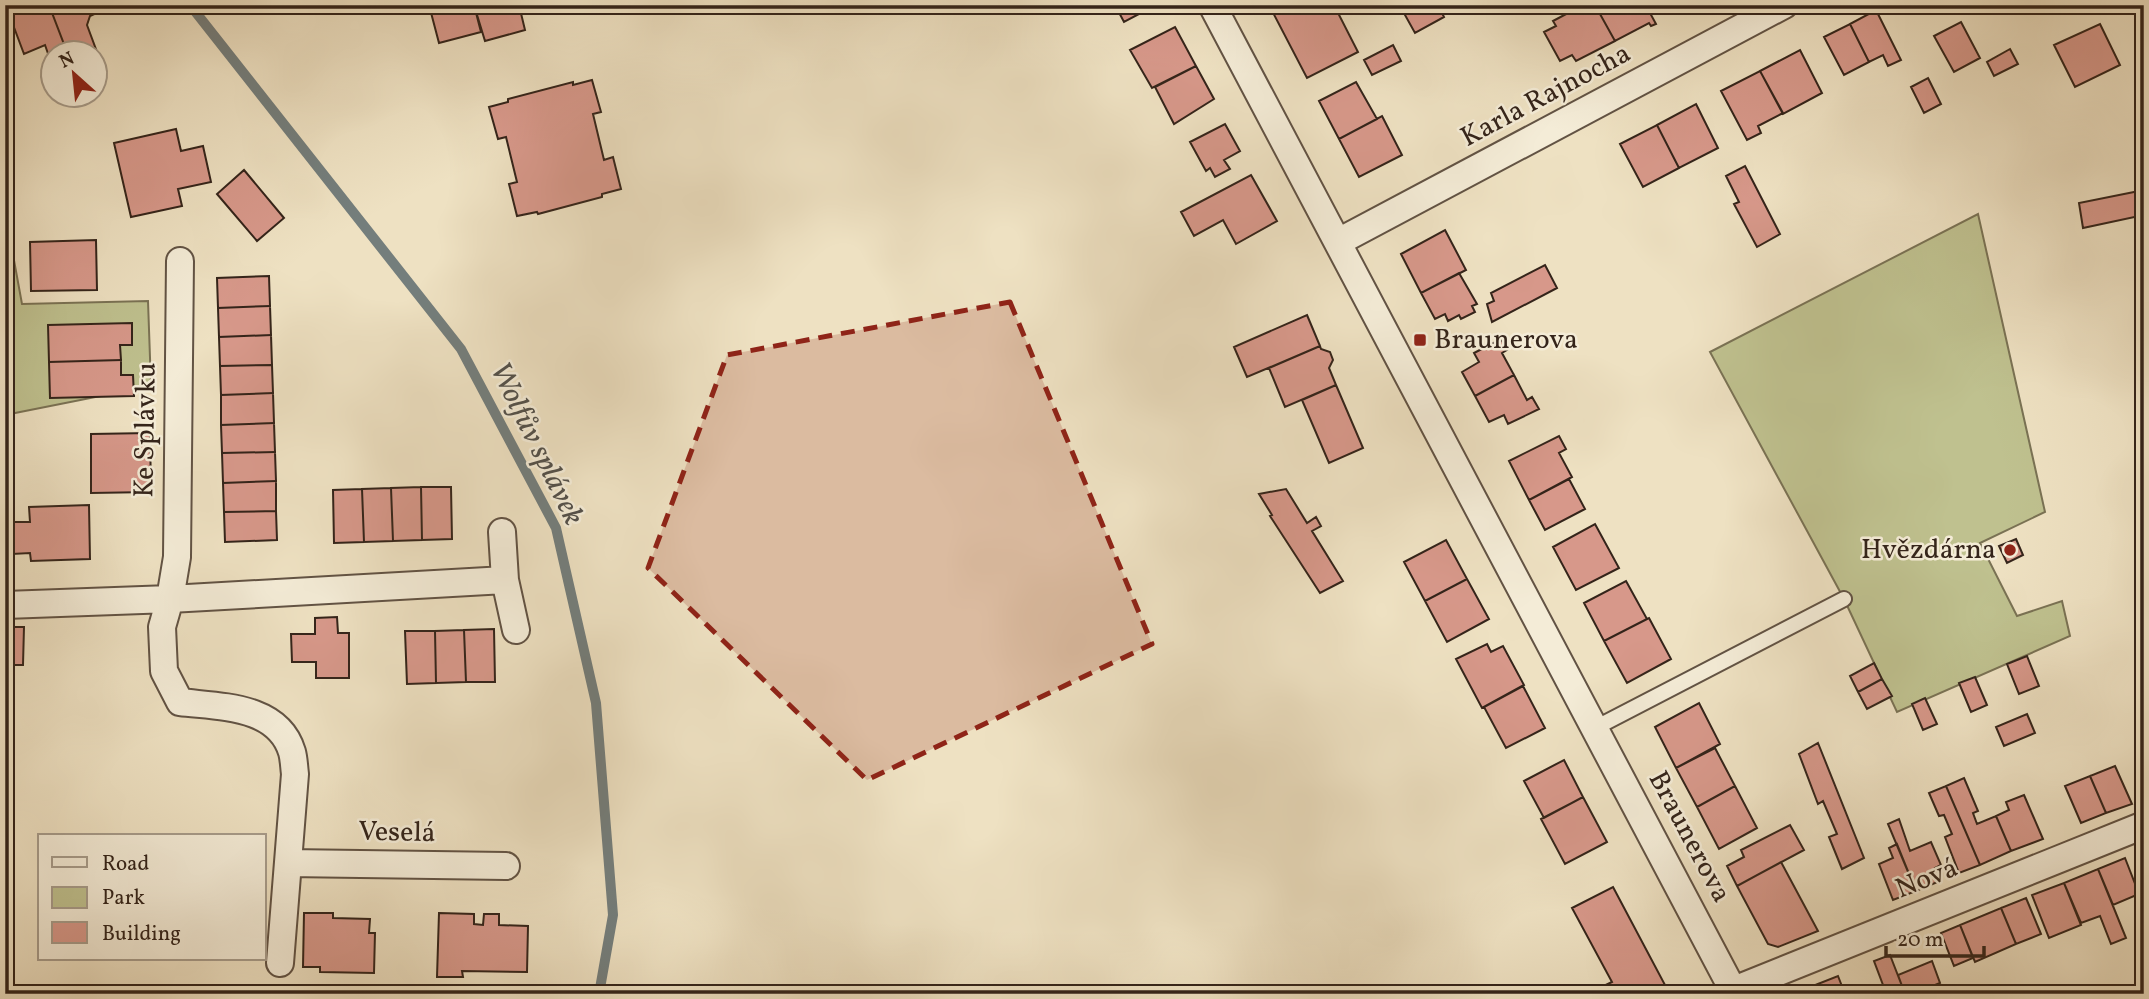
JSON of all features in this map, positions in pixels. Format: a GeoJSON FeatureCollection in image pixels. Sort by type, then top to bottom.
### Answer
{"type":"FeatureCollection","features":[{"type":"Feature","properties":{"kind":"street","name":"Braunerova"},"geometry":{"type":"LineString","coordinates":[[1212,5],[1735,992]]}},
{"type":"Feature","properties":{"kind":"street","name":"Karla Rajnocha"},"geometry":{"type":"LineString","coordinates":[[1338,242],[1784,5]]}},
{"type":"Feature","properties":{"kind":"street","name":"Ke Splávku"},"geometry":{"type":"LineString","coordinates":[[170,599],[177,556],[180,261]]}},
{"type":"Feature","properties":{"kind":"street"},"geometry":{"type":"LineString","coordinates":[[502,532],[505,580],[516,630]]}},
{"type":"Feature","properties":{"kind":"street"},"geometry":{"type":"LineString","coordinates":[[5,605],[170,599],[505,580]]}},
{"type":"Feature","properties":{"kind":"street"},"geometry":{"type":"LineString","coordinates":[[170,599],[162,626],[164,671],[180,702],[246,710],[270,721],[285,736],[292,752],[295,774],[280,963]]}},
{"type":"Feature","properties":{"kind":"street","name":"Nová"},"geometry":{"type":"LineString","coordinates":[[1735,992],[2144,825]]}},
{"type":"Feature","properties":{"kind":"street","name":"Veselá"},"geometry":{"type":"LineString","coordinates":[[288,863],[506,866]]}},
{"type":"Feature","properties":{"kind":"lane"},"geometry":{"type":"LineString","coordinates":[[1595,728],[1844,599]]}},
{"type":"Feature","properties":{"kind":"highlighted area"},"geometry":{"type":"Polygon","coordinates":[[[1010,302],[1152,644],[867,780],[648,568],[727,355],[1010,302]]]}},
{"type":"Feature","properties":{"kind":"green space"},"geometry":{"type":"Polygon","coordinates":[[[5,211],[22,304],[148,301],[151,386],[5,415],[5,211]]]}},
{"type":"Feature","properties":{"kind":"green space"},"geometry":{"type":"Polygon","coordinates":[[[1978,214],[2045,512],[1980,543],[2017,616],[2062,601],[2070,636],[1897,712],[1844,599],[1710,352],[1978,214]]]}},
{"type":"Feature","properties":{"kind":"building"},"geometry":{"type":"Polygon","coordinates":[[[30,5],[49,5],[62,38],[38,38],[38,48],[24,54],[9,14],[30,5]]]}},
{"type":"Feature","properties":{"kind":"building"},"geometry":{"type":"Polygon","coordinates":[[[49,5],[99,5],[101,11],[90,16],[87,25],[92,38],[62,38],[49,5]]]}},
{"type":"Feature","properties":{"kind":"building"},"geometry":{"type":"Polygon","coordinates":[[[429,5],[474,5],[481,32],[439,43],[429,5]]]}},
{"type":"Feature","properties":{"kind":"building"},"geometry":{"type":"Polygon","coordinates":[[[474,5],[519,5],[525,30],[485,41],[474,5]]]}},
{"type":"Feature","properties":{"kind":"building"},"geometry":{"type":"Polygon","coordinates":[[[1115,5],[1156,5],[1124,22],[1115,5]]]}},
{"type":"Feature","properties":{"kind":"building"},"geometry":{"type":"Polygon","coordinates":[[[1269,5],[1334,5],[1358,52],[1307,78],[1269,5]]]}},
{"type":"Feature","properties":{"kind":"building"},"geometry":{"type":"Polygon","coordinates":[[[1438,5],[1444,17],[1415,33],[1400,6],[1438,5]]]}},
{"type":"Feature","properties":{"kind":"building"},"geometry":{"type":"Polygon","coordinates":[[[1583,5],[1595,5],[1615,41],[1576,61],[1572,55],[1560,61],[1544,32],[1556,26],[1553,21],[1583,5]]]}},
{"type":"Feature","properties":{"kind":"building"},"geometry":{"type":"Polygon","coordinates":[[[1595,5],[1662,7],[1650,13],[1656,24],[1651,26],[1649,23],[1615,41],[1595,5]]]}},
{"type":"Feature","properties":{"kind":"building"},"geometry":{"type":"Polygon","coordinates":[[[1876,10],[1901,60],[1888,66],[1883,55],[1869,62],[1850,24],[1876,10]]]}},
{"type":"Feature","properties":{"kind":"building"},"geometry":{"type":"Polygon","coordinates":[[[1961,22],[1980,58],[1954,72],[1934,36],[1961,22]]]}},
{"type":"Feature","properties":{"kind":"building"},"geometry":{"type":"Polygon","coordinates":[[[1850,24],[1869,62],[1844,75],[1824,37],[1850,24]]]}},
{"type":"Feature","properties":{"kind":"building"},"geometry":{"type":"Polygon","coordinates":[[[2100,24],[2120,65],[2075,87],[2054,45],[2100,24]]]}},
{"type":"Feature","properties":{"kind":"building"},"geometry":{"type":"Polygon","coordinates":[[[1175,27],[1196,66],[1152,88],[1130,50],[1175,27]]]}},
{"type":"Feature","properties":{"kind":"building"},"geometry":{"type":"Polygon","coordinates":[[[1393,45],[1401,61],[1372,75],[1364,60],[1393,45]]]}},
{"type":"Feature","properties":{"kind":"building"},"geometry":{"type":"Polygon","coordinates":[[[2010,49],[2018,64],[1994,76],[1987,62],[2010,49]]]}},
{"type":"Feature","properties":{"kind":"building"},"geometry":{"type":"Polygon","coordinates":[[[1800,50],[1822,93],[1783,114],[1760,71],[1800,50]]]}},
{"type":"Feature","properties":{"kind":"building"},"geometry":{"type":"Polygon","coordinates":[[[1196,66],[1214,99],[1174,124],[1155,87],[1196,66]]]}},
{"type":"Feature","properties":{"kind":"building"},"geometry":{"type":"Polygon","coordinates":[[[1760,71],[1783,113],[1758,126],[1761,133],[1747,140],[1721,91],[1760,71]]]}},
{"type":"Feature","properties":{"kind":"building"},"geometry":{"type":"Polygon","coordinates":[[[1928,78],[1941,104],[1924,113],[1911,87],[1928,78]]]}},
{"type":"Feature","properties":{"kind":"building"},"geometry":{"type":"Polygon","coordinates":[[[592,80],[601,112],[593,114],[604,160],[613,157],[621,189],[602,194],[602,197],[538,214],[517,216],[509,184],[517,182],[506,137],[498,139],[489,107],[508,102],[508,99],[573,82],[573,85],[592,80]]]}},
{"type":"Feature","properties":{"kind":"building"},"geometry":{"type":"Polygon","coordinates":[[[1356,82],[1377,119],[1339,139],[1319,101],[1356,82]]]}},
{"type":"Feature","properties":{"kind":"building"},"geometry":{"type":"Polygon","coordinates":[[[1696,104],[1718,148],[1679,168],[1657,125],[1696,104]]]}},
{"type":"Feature","properties":{"kind":"building"},"geometry":{"type":"Polygon","coordinates":[[[1382,116],[1402,155],[1359,177],[1339,139],[1382,116]]]}},
{"type":"Feature","properties":{"kind":"building"},"geometry":{"type":"Polygon","coordinates":[[[1225,124],[1240,151],[1224,160],[1230,169],[1215,177],[1210,168],[1206,171],[1190,142],[1225,124]]]}},
{"type":"Feature","properties":{"kind":"building"},"geometry":{"type":"Polygon","coordinates":[[[1657,125],[1679,168],[1643,187],[1620,144],[1657,125]]]}},
{"type":"Feature","properties":{"kind":"building"},"geometry":{"type":"Polygon","coordinates":[[[176,129],[181,151],[203,146],[211,182],[178,189],[182,206],[131,217],[114,143],[176,129]]]}},
{"type":"Feature","properties":{"kind":"building"},"geometry":{"type":"Polygon","coordinates":[[[1745,166],[1780,234],[1757,247],[1734,204],[1739,202],[1726,176],[1745,166]]]}},
{"type":"Feature","properties":{"kind":"building"},"geometry":{"type":"Polygon","coordinates":[[[244,170],[284,218],[257,241],[217,194],[244,170]]]}},
{"type":"Feature","properties":{"kind":"building"},"geometry":{"type":"Polygon","coordinates":[[[1251,175],[1277,221],[1236,244],[1223,220],[1194,236],[1181,212],[1251,175]]]}},
{"type":"Feature","properties":{"kind":"building"},"geometry":{"type":"Polygon","coordinates":[[[2144,190],[2144,215],[2083,228],[2079,203],[2144,190]]]}},
{"type":"Feature","properties":{"kind":"building"},"geometry":{"type":"Polygon","coordinates":[[[1445,230],[1466,270],[1421,293],[1401,254],[1445,230]]]}},
{"type":"Feature","properties":{"kind":"building"},"geometry":{"type":"Polygon","coordinates":[[[96,240],[97,290],[31,291],[30,242],[96,240]]]}},
{"type":"Feature","properties":{"kind":"building"},"geometry":{"type":"Polygon","coordinates":[[[1545,265],[1557,288],[1492,322],[1487,304],[1494,301],[1491,293],[1545,265]]]}},
{"type":"Feature","properties":{"kind":"building"},"geometry":{"type":"Polygon","coordinates":[[[1459,273],[1477,304],[1472,306],[1475,312],[1461,319],[1459,315],[1448,321],[1445,314],[1435,319],[1421,293],[1459,273]]]}},
{"type":"Feature","properties":{"kind":"building"},"geometry":{"type":"Polygon","coordinates":[[[269,276],[270,306],[218,308],[217,278],[269,276]]]}},
{"type":"Feature","properties":{"kind":"building"},"geometry":{"type":"Polygon","coordinates":[[[270,306],[271,335],[219,337],[218,308],[270,306]]]}},
{"type":"Feature","properties":{"kind":"building"},"geometry":{"type":"Polygon","coordinates":[[[1307,315],[1320,346],[1247,377],[1234,347],[1307,315]]]}},
{"type":"Feature","properties":{"kind":"building"},"geometry":{"type":"Polygon","coordinates":[[[132,323],[132,345],[120,345],[121,360],[49,362],[48,325],[132,323]]]}},
{"type":"Feature","properties":{"kind":"building"},"geometry":{"type":"Polygon","coordinates":[[[271,335],[272,365],[220,366],[219,337],[271,335]]]}},
{"type":"Feature","properties":{"kind":"building"},"geometry":{"type":"Polygon","coordinates":[[[1501,339],[1507,350],[1502,353],[1514,375],[1475,396],[1462,372],[1479,362],[1474,353],[1501,339]]]}},
{"type":"Feature","properties":{"kind":"building"},"geometry":{"type":"Polygon","coordinates":[[[1320,346],[1330,352],[1333,360],[1329,368],[1336,385],[1285,407],[1269,368],[1320,346]]]}},
{"type":"Feature","properties":{"kind":"building"},"geometry":{"type":"Polygon","coordinates":[[[121,360],[121,375],[133,375],[134,396],[50,398],[49,362],[121,360]]]}},
{"type":"Feature","properties":{"kind":"building"},"geometry":{"type":"Polygon","coordinates":[[[272,365],[273,393],[221,395],[220,366],[272,365]]]}},
{"type":"Feature","properties":{"kind":"building"},"geometry":{"type":"Polygon","coordinates":[[[1514,375],[1527,400],[1532,397],[1539,409],[1508,424],[1504,415],[1489,422],[1475,396],[1514,375]]]}},
{"type":"Feature","properties":{"kind":"building"},"geometry":{"type":"Polygon","coordinates":[[[1336,385],[1363,448],[1329,463],[1302,400],[1336,385]]]}},
{"type":"Feature","properties":{"kind":"building"},"geometry":{"type":"Polygon","coordinates":[[[273,393],[274,423],[221,425],[221,395],[273,393]]]}},
{"type":"Feature","properties":{"kind":"building"},"geometry":{"type":"Polygon","coordinates":[[[274,423],[275,452],[222,453],[221,425],[274,423]]]}},
{"type":"Feature","properties":{"kind":"building"},"geometry":{"type":"Polygon","coordinates":[[[150,433],[151,492],[91,493],[91,434],[150,433]]]}},
{"type":"Feature","properties":{"kind":"building"},"geometry":{"type":"Polygon","coordinates":[[[1559,436],[1566,449],[1559,453],[1572,477],[1529,500],[1509,461],[1559,436]]]}},
{"type":"Feature","properties":{"kind":"building"},"geometry":{"type":"Polygon","coordinates":[[[275,452],[276,481],[223,483],[222,453],[275,452]]]}},
{"type":"Feature","properties":{"kind":"building"},"geometry":{"type":"Polygon","coordinates":[[[1569,479],[1585,509],[1545,530],[1529,500],[1569,479]]]}},
{"type":"Feature","properties":{"kind":"building"},"geometry":{"type":"Polygon","coordinates":[[[276,481],[276,511],[224,512],[223,483],[276,481]]]}},
{"type":"Feature","properties":{"kind":"building"},"geometry":{"type":"Polygon","coordinates":[[[421,487],[451,487],[452,539],[422,540],[421,487]]]}},
{"type":"Feature","properties":{"kind":"building"},"geometry":{"type":"Polygon","coordinates":[[[421,487],[422,540],[393,541],[391,488],[421,487]]]}},
{"type":"Feature","properties":{"kind":"building"},"geometry":{"type":"Polygon","coordinates":[[[391,488],[393,541],[364,542],[362,489],[391,488]]]}},
{"type":"Feature","properties":{"kind":"building"},"geometry":{"type":"Polygon","coordinates":[[[362,489],[364,542],[334,543],[333,490],[362,489]]]}},
{"type":"Feature","properties":{"kind":"building"},"geometry":{"type":"Polygon","coordinates":[[[1286,489],[1307,523],[1316,517],[1321,526],[1312,531],[1343,581],[1320,593],[1270,516],[1272,515],[1259,494],[1286,489]]]}},
{"type":"Feature","properties":{"kind":"building"},"geometry":{"type":"Polygon","coordinates":[[[89,505],[90,559],[31,561],[30,553],[12,554],[11,522],[30,522],[29,507],[89,505]]]}},
{"type":"Feature","properties":{"kind":"building"},"geometry":{"type":"Polygon","coordinates":[[[276,511],[277,540],[225,542],[224,512],[276,511]]]}},
{"type":"Feature","properties":{"kind":"building"},"geometry":{"type":"Polygon","coordinates":[[[1595,524],[1619,568],[1576,590],[1553,547],[1595,524]]]}},
{"type":"Feature","properties":{"kind":"building"},"geometry":{"type":"Polygon","coordinates":[[[2016,539],[2023,555],[2007,563],[1999,546],[2016,539]]]}},
{"type":"Feature","properties":{"kind":"building"},"geometry":{"type":"Polygon","coordinates":[[[1446,540],[1467,579],[1425,601],[1404,562],[1446,540]]]}},
{"type":"Feature","properties":{"kind":"building"},"geometry":{"type":"Polygon","coordinates":[[[1467,579],[1489,619],[1447,642],[1425,601],[1467,579]]]}},
{"type":"Feature","properties":{"kind":"building"},"geometry":{"type":"Polygon","coordinates":[[[1626,581],[1647,619],[1604,641],[1584,603],[1626,581]]]}},
{"type":"Feature","properties":{"kind":"building"},"geometry":{"type":"Polygon","coordinates":[[[337,617],[338,633],[349,633],[349,678],[316,678],[316,662],[292,662],[291,634],[315,634],[315,618],[337,617]]]}},
{"type":"Feature","properties":{"kind":"building"},"geometry":{"type":"Polygon","coordinates":[[[1649,618],[1671,659],[1627,683],[1604,641],[1649,618]]]}},
{"type":"Feature","properties":{"kind":"building"},"geometry":{"type":"Polygon","coordinates":[[[5,627],[24,627],[23,665],[5,665],[5,627]]]}},
{"type":"Feature","properties":{"kind":"building"},"geometry":{"type":"Polygon","coordinates":[[[494,629],[495,682],[466,682],[464,630],[494,629]]]}},
{"type":"Feature","properties":{"kind":"building"},"geometry":{"type":"Polygon","coordinates":[[[464,630],[466,682],[436,683],[435,631],[464,630]]]}},
{"type":"Feature","properties":{"kind":"building"},"geometry":{"type":"Polygon","coordinates":[[[405,631],[435,631],[436,683],[407,684],[405,631]]]}},
{"type":"Feature","properties":{"kind":"building"},"geometry":{"type":"Polygon","coordinates":[[[1487,644],[1491,652],[1503,646],[1524,685],[1482,708],[1456,659],[1487,644]]]}},
{"type":"Feature","properties":{"kind":"building"},"geometry":{"type":"Polygon","coordinates":[[[2027,656],[2039,686],[2019,694],[2007,664],[2027,656]]]}},
{"type":"Feature","properties":{"kind":"building"},"geometry":{"type":"Polygon","coordinates":[[[1874,663],[1882,679],[1858,692],[1850,676],[1874,663]]]}},
{"type":"Feature","properties":{"kind":"building"},"geometry":{"type":"Polygon","coordinates":[[[1975,677],[1987,705],[1971,712],[1959,683],[1975,677]]]}},
{"type":"Feature","properties":{"kind":"building"},"geometry":{"type":"Polygon","coordinates":[[[1882,679],[1892,696],[1867,709],[1858,692],[1882,679]]]}},
{"type":"Feature","properties":{"kind":"building"},"geometry":{"type":"Polygon","coordinates":[[[1523,686],[1545,728],[1506,748],[1484,707],[1523,686]]]}},
{"type":"Feature","properties":{"kind":"building"},"geometry":{"type":"Polygon","coordinates":[[[1925,698],[1937,724],[1923,730],[1912,704],[1925,698]]]}},
{"type":"Feature","properties":{"kind":"building"},"geometry":{"type":"Polygon","coordinates":[[[1699,703],[1720,744],[1676,768],[1655,727],[1699,703]]]}},
{"type":"Feature","properties":{"kind":"building"},"geometry":{"type":"Polygon","coordinates":[[[2027,714],[2035,733],[2004,746],[1996,727],[2027,714]]]}},
{"type":"Feature","properties":{"kind":"building"},"geometry":{"type":"Polygon","coordinates":[[[1818,743],[1864,858],[1842,869],[1829,837],[1837,834],[1823,801],[1818,804],[1799,754],[1818,743]]]}},
{"type":"Feature","properties":{"kind":"building"},"geometry":{"type":"Polygon","coordinates":[[[1715,748],[1735,786],[1697,807],[1676,768],[1715,748]]]}},
{"type":"Feature","properties":{"kind":"building"},"geometry":{"type":"Polygon","coordinates":[[[1564,760],[1583,797],[1544,818],[1524,781],[1564,760]]]}},
{"type":"Feature","properties":{"kind":"building"},"geometry":{"type":"Polygon","coordinates":[[[2115,766],[2132,804],[2106,813],[2090,776],[2115,766]]]}},
{"type":"Feature","properties":{"kind":"building"},"geometry":{"type":"Polygon","coordinates":[[[2090,776],[2106,813],[2081,823],[2065,786],[2090,776]]]}},
{"type":"Feature","properties":{"kind":"building"},"geometry":{"type":"Polygon","coordinates":[[[1964,778],[1978,811],[1973,813],[1977,824],[1996,816],[2011,851],[1980,865],[1946,786],[1964,778]]]}},
{"type":"Feature","properties":{"kind":"building"},"geometry":{"type":"Polygon","coordinates":[[[1735,786],[1757,828],[1719,849],[1697,807],[1735,786]]]}},
{"type":"Feature","properties":{"kind":"building"},"geometry":{"type":"Polygon","coordinates":[[[1946,786],[1980,865],[1959,873],[1945,837],[1952,834],[1944,815],[1939,816],[1929,793],[1946,786]]]}},
{"type":"Feature","properties":{"kind":"building"},"geometry":{"type":"Polygon","coordinates":[[[2024,795],[2043,839],[2011,851],[1996,816],[2009,810],[2006,802],[2024,795]]]}},
{"type":"Feature","properties":{"kind":"building"},"geometry":{"type":"Polygon","coordinates":[[[1583,797],[1607,842],[1565,864],[1541,819],[1583,797]]]}},
{"type":"Feature","properties":{"kind":"building"},"geometry":{"type":"Polygon","coordinates":[[[1899,819],[1910,851],[1931,842],[1941,865],[1935,868],[1940,881],[1916,891],[1888,824],[1899,819]]]}},
{"type":"Feature","properties":{"kind":"building"},"geometry":{"type":"Polygon","coordinates":[[[1790,825],[1804,850],[1737,886],[1727,866],[1744,857],[1741,850],[1790,825]]]}},
{"type":"Feature","properties":{"kind":"building"},"geometry":{"type":"Polygon","coordinates":[[[1897,844],[1916,891],[1893,900],[1879,864],[1893,858],[1889,848],[1897,844]]]}},
{"type":"Feature","properties":{"kind":"building"},"geometry":{"type":"Polygon","coordinates":[[[2125,858],[2139,894],[2113,905],[2098,869],[2125,858]]]}},
{"type":"Feature","properties":{"kind":"building"},"geometry":{"type":"Polygon","coordinates":[[[1781,862],[1818,931],[1778,947],[1768,944],[1737,886],[1781,862]]]}},
{"type":"Feature","properties":{"kind":"building"},"geometry":{"type":"Polygon","coordinates":[[[2098,869],[2126,938],[2111,944],[2100,916],[2081,923],[2064,883],[2098,869]]]}},
{"type":"Feature","properties":{"kind":"building"},"geometry":{"type":"Polygon","coordinates":[[[2064,883],[2081,925],[2049,938],[2032,895],[2064,883]]]}},
{"type":"Feature","properties":{"kind":"building"},"geometry":{"type":"Polygon","coordinates":[[[1613,887],[1665,985],[1648,994],[1589,993],[1612,982],[1572,908],[1613,887]]]}},
{"type":"Feature","properties":{"kind":"building"},"geometry":{"type":"Polygon","coordinates":[[[2026,898],[2041,934],[2016,944],[2001,908],[2026,898]]]}},
{"type":"Feature","properties":{"kind":"building"},"geometry":{"type":"Polygon","coordinates":[[[2001,908],[2016,944],[1975,962],[1960,925],[2001,908]]]}},
{"type":"Feature","properties":{"kind":"building"},"geometry":{"type":"Polygon","coordinates":[[[304,913],[333,913],[333,918],[370,919],[369,933],[375,933],[374,973],[320,972],[320,967],[303,967],[304,913]]]}},
{"type":"Feature","properties":{"kind":"building"},"geometry":{"type":"Polygon","coordinates":[[[439,913],[474,914],[474,924],[483,925],[484,914],[499,914],[499,925],[528,926],[527,972],[462,971],[463,977],[437,977],[439,913]]]}},
{"type":"Feature","properties":{"kind":"building"},"geometry":{"type":"Polygon","coordinates":[[[1960,925],[1973,958],[1954,966],[1941,933],[1960,925]]]}},
{"type":"Feature","properties":{"kind":"building"},"geometry":{"type":"Polygon","coordinates":[[[1890,955],[1902,986],[1884,994],[1862,994],[1883,985],[1874,961],[1890,955]]]}},
{"type":"Feature","properties":{"kind":"building"},"geometry":{"type":"Polygon","coordinates":[[[1932,961],[1940,983],[1913,994],[1905,994],[1898,975],[1932,961]]]}},
{"type":"Feature","properties":{"kind":"building"},"geometry":{"type":"Polygon","coordinates":[[[1838,976],[1845,994],[1795,994],[1795,993],[1838,976]]]}},
{"type":"Feature","properties":{"kind":"waterway","name":"Wolfův splávek"},"geometry":{"type":"LineString","coordinates":[[190,5],[461,349],[556,528],[596,703],[613,915],[599,994]]}},
{"type":"Feature","properties":{"kind":"place","name":"Braunerova"},"geometry":{"type":"Point","coordinates":[1420,340]}},
{"type":"Feature","properties":{"kind":"place","name":"Hvězdárna"},"geometry":{"type":"Point","coordinates":[2010,550]}}]}
